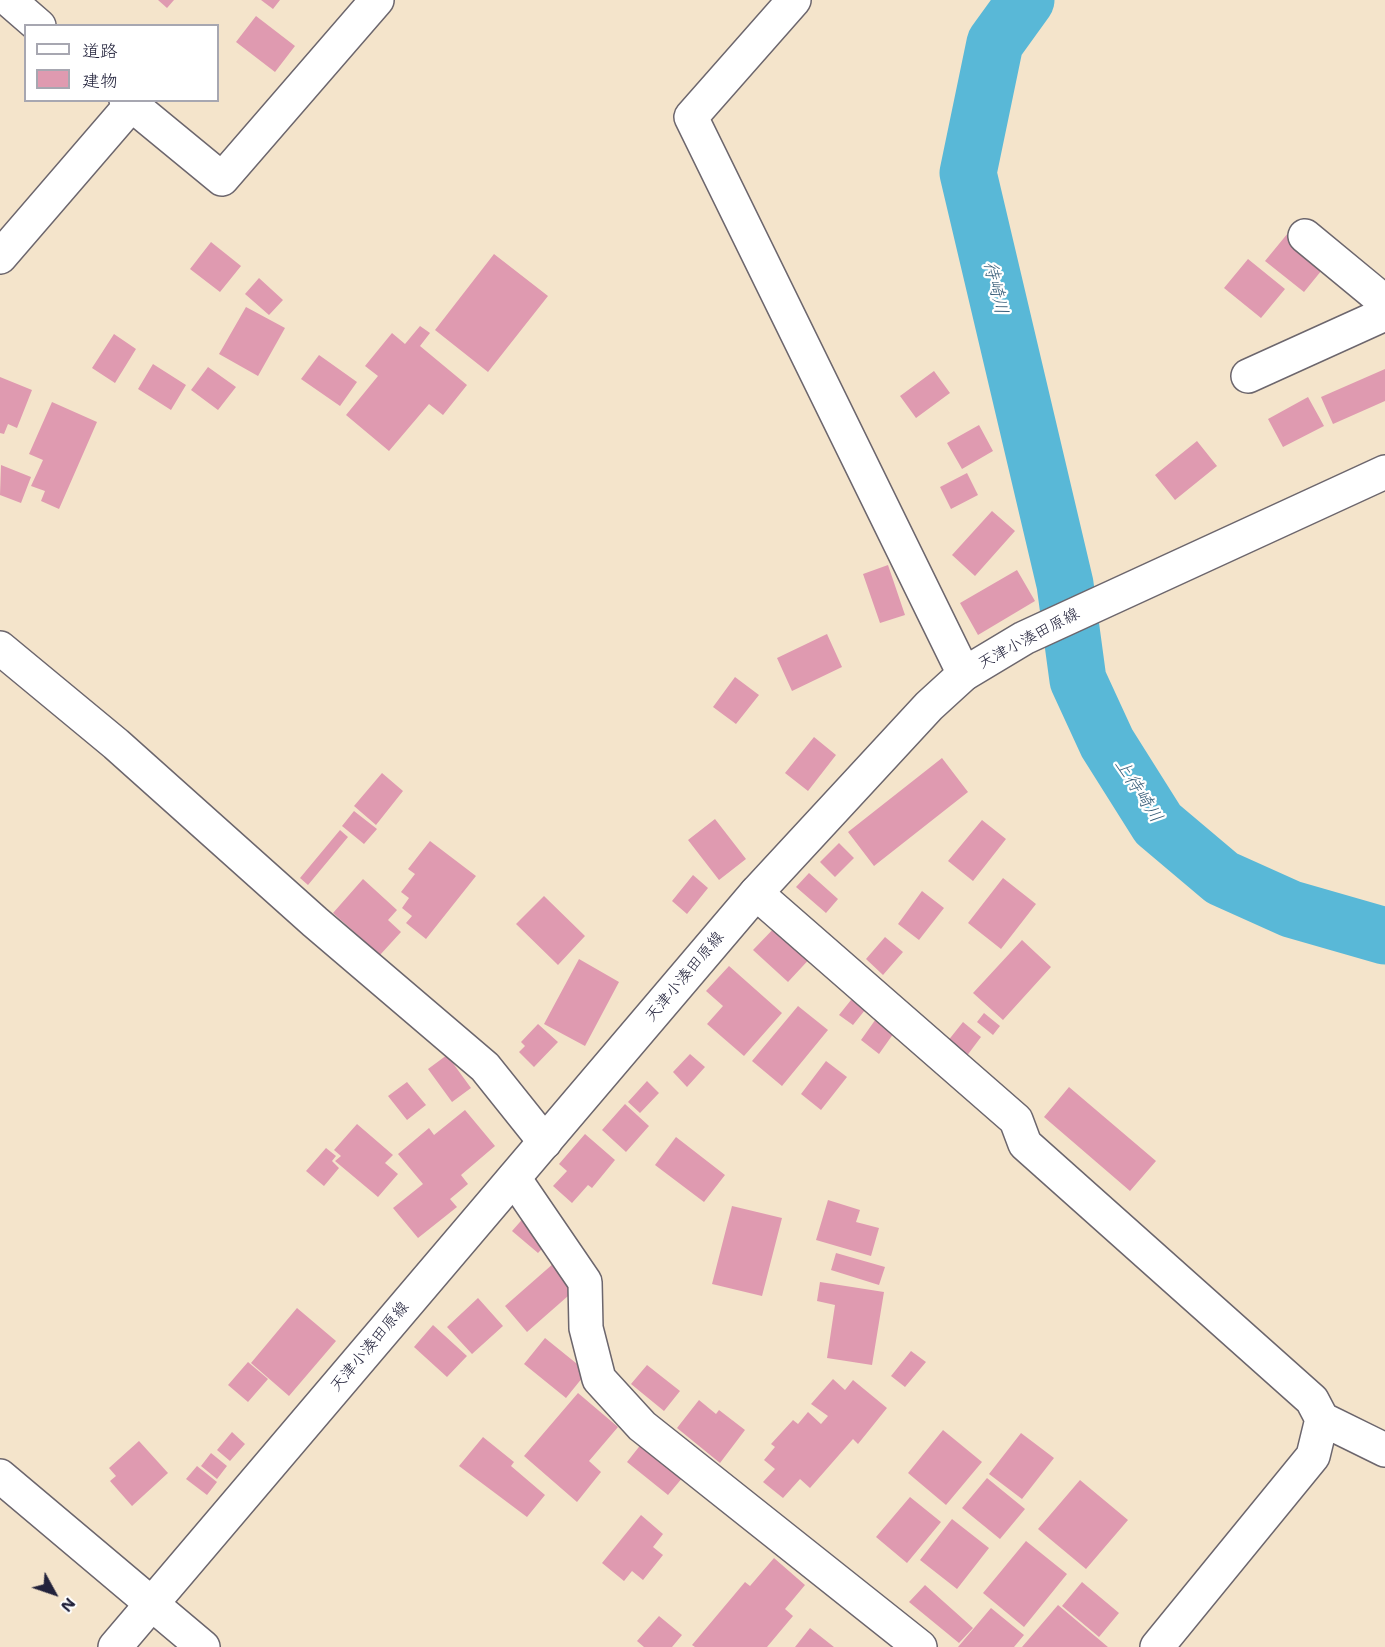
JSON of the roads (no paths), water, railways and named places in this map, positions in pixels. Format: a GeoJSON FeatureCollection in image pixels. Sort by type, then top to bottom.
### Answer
{"type":"FeatureCollection","features":[{"type":"Feature","properties":{"kind":"street"},"geometry":{"type":"LineString","coordinates":[[9,0],[37,24]]}},
{"type":"Feature","properties":{"kind":"street"},"geometry":{"type":"LineString","coordinates":[[0,257],[128,103],[222,179],[377,0]]}},
{"type":"Feature","properties":{"kind":"street"},"geometry":{"type":"LineString","coordinates":[[794,0],[691,117],[964,674]]}},
{"type":"Feature","properties":{"kind":"street"},"geometry":{"type":"LineString","coordinates":[[1305,236],[1385,302]]}},
{"type":"Feature","properties":{"kind":"street"},"geometry":{"type":"LineString","coordinates":[[1248,376],[1385,314]]}},
{"type":"Feature","properties":{"kind":"street","name":"天津小湊田原線"},"geometry":{"type":"LineString","coordinates":[[115,1647],[756,893],[854,784],[964,674],[1024,639],[1385,471]]}},
{"type":"Feature","properties":{"kind":"street"},"geometry":{"type":"LineString","coordinates":[[0,648],[116,744],[315,922],[485,1067],[545,1142]]}},
{"type":"Feature","properties":{"kind":"street"},"geometry":{"type":"LineString","coordinates":[[756,893],[1016,1120],[1025,1144],[1312,1400],[1322,1419],[1385,1450]]}},
{"type":"Feature","properties":{"kind":"street"},"geometry":{"type":"LineString","coordinates":[[514,1178],[585,1282],[586,1328],[599,1379],[642,1426],[920,1647]]}},
{"type":"Feature","properties":{"kind":"street"},"geometry":{"type":"LineString","coordinates":[[1157,1647],[1313,1456],[1322,1419]]}},
{"type":"Feature","properties":{"kind":"street"},"geometry":{"type":"LineString","coordinates":[[0,1476],[203,1647]]}},
{"type":"Feature","properties":{"kind":"waterway","name":"待崎川"},"geometry":{"type":"LineString","coordinates":[[1026,0],[995,43],[968,173],[1065,584],[1078,680],[1107,743],[1158,824],[1222,878],[1291,909],[1385,936]]}},
{"type":"Feature","properties":{"kind":"water label","name":"上待崎川"},"geometry":{"type":"Point","coordinates":[1138,791]}}]}
